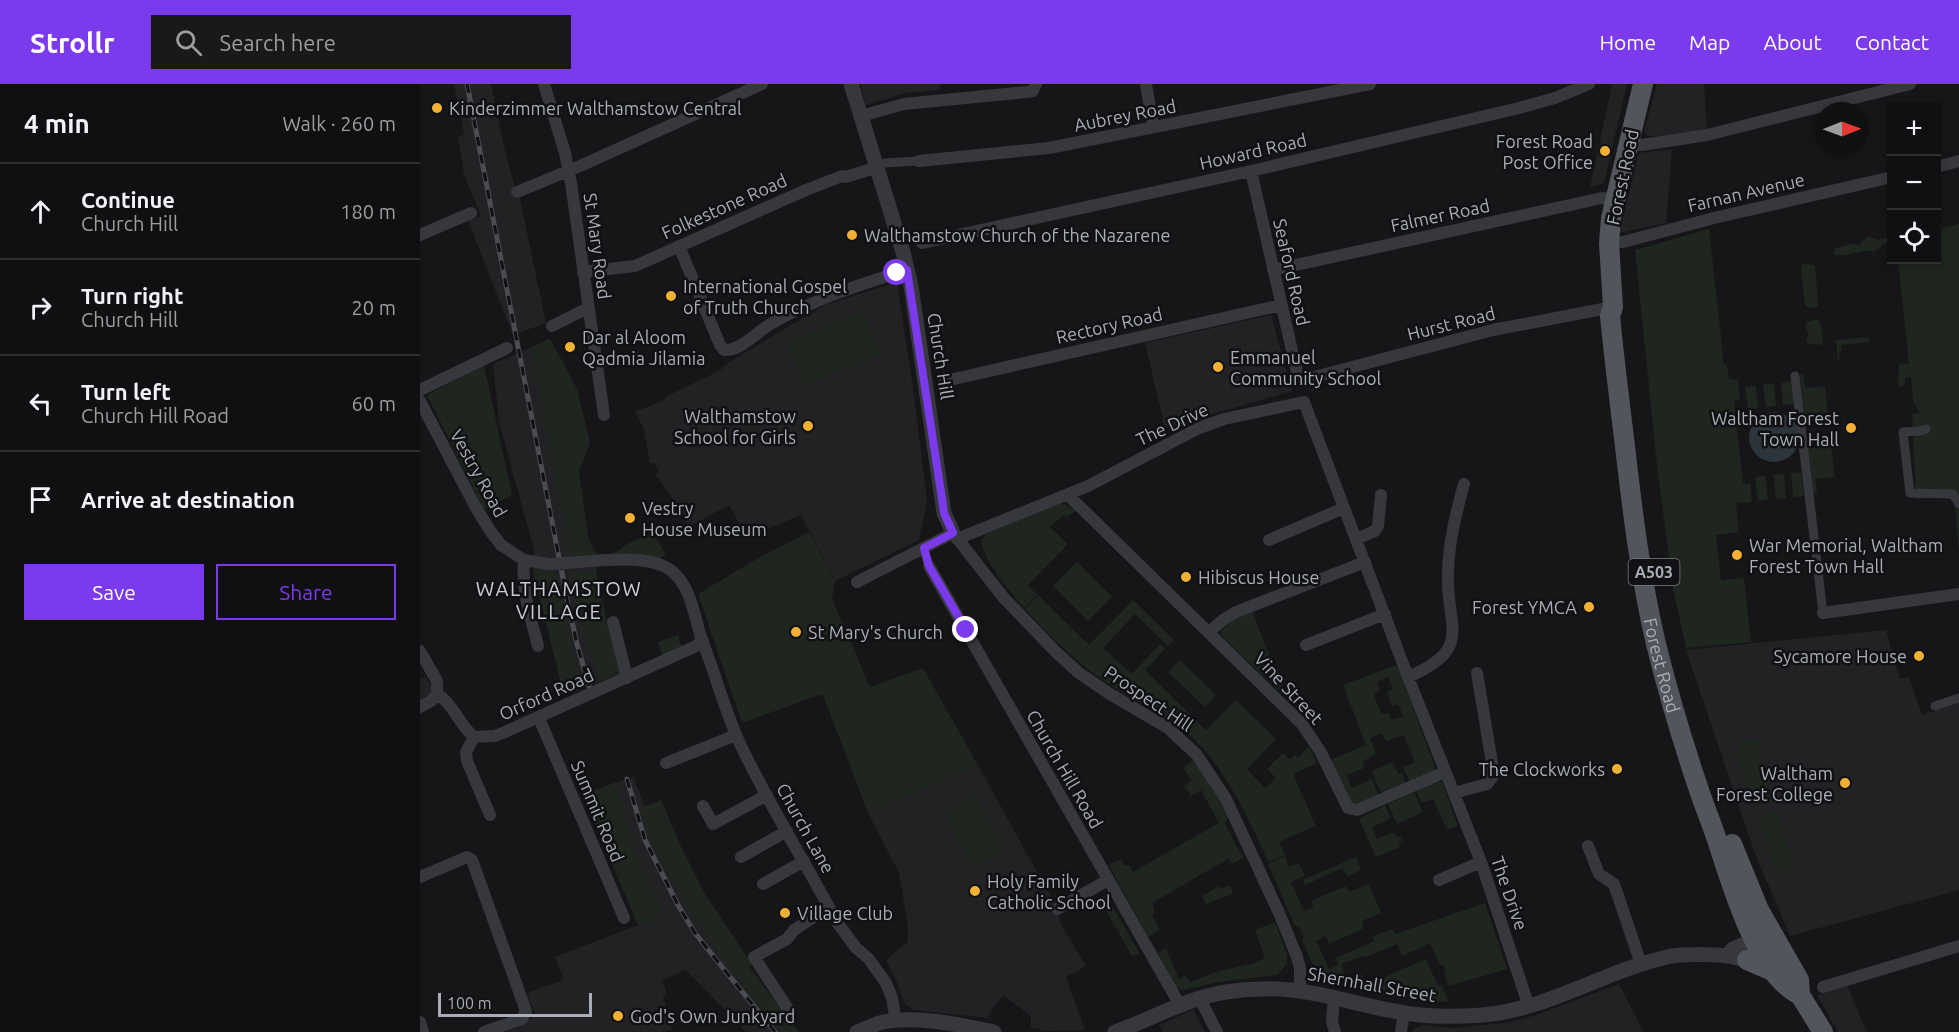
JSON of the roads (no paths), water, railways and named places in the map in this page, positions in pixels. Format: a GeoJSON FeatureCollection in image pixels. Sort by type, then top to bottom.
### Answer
{"type":"FeatureCollection","features":[{"type":"Feature","properties":{"kind":"main road","name":"Forest Road"},"geometry":{"type":"LineString","coordinates":[[1643,84],[1615,200],[1609,243],[1613,307],[1610,316],[1639,555],[1668,689],[1698,786],[1743,917],[1762,946],[1775,972],[1788,989],[1800,995]]}},
{"type":"Feature","properties":{"kind":"main road","name":"Forest Road"},"geometry":{"type":"LineString","coordinates":[[1762,946],[1799,980],[1800,995],[1823,1032]]}},
{"type":"Feature","properties":{"kind":"street","name":"St Mary Road"},"geometry":{"type":"LineString","coordinates":[[544,84],[569,171],[604,415]]}},
{"type":"Feature","properties":{"kind":"street"},"geometry":{"type":"LineString","coordinates":[[517,192],[762,84]]}},
{"type":"Feature","properties":{"kind":"street","name":"Church Hill"},"geometry":{"type":"LineString","coordinates":[[851,84],[861,117],[882,165],[901,242],[944,513],[955,536]]}},
{"type":"Feature","properties":{"kind":"street"},"geometry":{"type":"LineString","coordinates":[[861,117],[904,104],[1033,91],[1036,84]]}},
{"type":"Feature","properties":{"kind":"street"},"geometry":{"type":"LineString","coordinates":[[1146,84],[1153,126]]}},
{"type":"Feature","properties":{"kind":"street","name":"Aubrey Road"},"geometry":{"type":"LineString","coordinates":[[882,165],[1049,148],[1370,84]]}},
{"type":"Feature","properties":{"kind":"street","name":"Howard Road"},"geometry":{"type":"LineString","coordinates":[[922,243],[1251,171],[1519,108],[1555,98],[1589,84]]}},
{"type":"Feature","properties":{"kind":"street"},"geometry":{"type":"LineString","coordinates":[[1628,143],[1642,146],[1707,135],[1910,84]]}},
{"type":"Feature","properties":{"kind":"street"},"geometry":{"type":"LineString","coordinates":[[1941,166],[1959,161]]}},
{"type":"Feature","properties":{"kind":"street","name":"Folkestone Road"},"geometry":{"type":"LineString","coordinates":[[583,272],[635,266],[806,190],[842,176],[846,177],[882,165]]}},
{"type":"Feature","properties":{"kind":"street","name":"Seaford Road"},"geometry":{"type":"LineString","coordinates":[[1251,171],[1299,381]]}},
{"type":"Feature","properties":{"kind":"street","name":"Farnan Avenue"},"geometry":{"type":"LineString","coordinates":[[1609,243],[1623,242],[1714,218],[1887,178]]}},
{"type":"Feature","properties":{"kind":"street","name":"Falmer Road"},"geometry":{"type":"LineString","coordinates":[[1273,270],[1602,198],[1615,200]]}},
{"type":"Feature","properties":{"kind":"street"},"geometry":{"type":"LineString","coordinates":[[420,235],[471,213]]}},
{"type":"Feature","properties":{"kind":"street"},"geometry":{"type":"LineString","coordinates":[[679,246],[720,345],[724,350],[730,351],[770,324],[799,309],[865,282],[907,270]]}},
{"type":"Feature","properties":{"kind":"street","name":"Rectory Road"},"geometry":{"type":"LineString","coordinates":[[945,381],[1281,305]]}},
{"type":"Feature","properties":{"kind":"street","name":"Hurst Road"},"geometry":{"type":"LineString","coordinates":[[1299,381],[1493,330],[1613,307]]}},
{"type":"Feature","properties":{"kind":"street"},"geometry":{"type":"LineString","coordinates":[[552,327],[588,308]]}},
{"type":"Feature","properties":{"kind":"street"},"geometry":{"type":"LineString","coordinates":[[420,390],[507,348]]}},
{"type":"Feature","properties":{"kind":"street"},"geometry":{"type":"LineString","coordinates":[[1795,376],[1823,613],[1959,594]]}},
{"type":"Feature","properties":{"kind":"street","name":"Vestry Road"},"geometry":{"type":"LineString","coordinates":[[420,401],[483,522],[501,545],[524,560],[549,564],[621,560],[658,563]]}},
{"type":"Feature","properties":{"kind":"street","name":"The Drive"},"geometry":{"type":"LineString","coordinates":[[955,536],[1068,495],[1199,428],[1224,419],[1304,402],[1481,862],[1529,1007]]}},
{"type":"Feature","properties":{"kind":"street"},"geometry":{"type":"LineString","coordinates":[[1926,429],[1903,432],[1910,493],[1953,494],[1959,504]]}},
{"type":"Feature","properties":{"kind":"street"},"geometry":{"type":"LineString","coordinates":[[1408,677],[1432,666],[1446,651],[1451,641],[1453,623],[1448,570],[1453,525],[1464,484]]}},
{"type":"Feature","properties":{"kind":"street","name":"Vine Street"},"geometry":{"type":"LineString","coordinates":[[1068,495],[1302,724],[1320,751],[1348,808],[1357,810],[1445,772]]}},
{"type":"Feature","properties":{"kind":"street"},"geometry":{"type":"LineString","coordinates":[[1356,539],[1375,531],[1378,526],[1381,495]]}},
{"type":"Feature","properties":{"kind":"street"},"geometry":{"type":"LineString","coordinates":[[1269,540],[1344,508]]}},
{"type":"Feature","properties":{"kind":"street"},"geometry":{"type":"LineString","coordinates":[[857,582],[924,548],[955,536]]}},
{"type":"Feature","properties":{"kind":"street","name":"Prospect Hill"},"geometry":{"type":"LineString","coordinates":[[955,536],[1003,597],[1079,673],[1168,728],[1197,755],[1226,800],[1290,936],[1300,968],[1300,990]]}},
{"type":"Feature","properties":{"kind":"street","name":"Church Hill Road"},"geometry":{"type":"LineString","coordinates":[[924,548],[929,566],[1180,1005]]}},
{"type":"Feature","properties":{"kind":"street"},"geometry":{"type":"LineString","coordinates":[[524,560],[522,576],[525,595],[538,646]]}},
{"type":"Feature","properties":{"kind":"street"},"geometry":{"type":"LineString","coordinates":[[1209,632],[1236,612],[1365,562]]}},
{"type":"Feature","properties":{"kind":"street","name":"Church Lane"},"geometry":{"type":"LineString","coordinates":[[658,563],[674,573],[689,595],[736,735],[847,938],[868,958],[886,982],[892,998],[896,1021]]}},
{"type":"Feature","properties":{"kind":"street"},"geometry":{"type":"LineString","coordinates":[[1306,645],[1385,614]]}},
{"type":"Feature","properties":{"kind":"street"},"geometry":{"type":"LineString","coordinates":[[613,622],[627,678]]}},
{"type":"Feature","properties":{"kind":"street","name":"Orford Road"},"geometry":{"type":"LineString","coordinates":[[474,737],[495,736],[539,718],[703,641]]}},
{"type":"Feature","properties":{"kind":"street"},"geometry":{"type":"LineString","coordinates":[[420,651],[437,681],[436,694],[431,701],[420,707]]}},
{"type":"Feature","properties":{"kind":"street"},"geometry":{"type":"LineString","coordinates":[[1454,793],[1487,784],[1494,775],[1477,673]]}},
{"type":"Feature","properties":{"kind":"street"},"geometry":{"type":"LineString","coordinates":[[436,694],[442,697],[474,737],[466,752],[467,761],[490,815]]}},
{"type":"Feature","properties":{"kind":"street"},"geometry":{"type":"LineString","coordinates":[[1935,706],[1959,698]]}},
{"type":"Feature","properties":{"kind":"street","name":"Summit Road"},"geometry":{"type":"LineString","coordinates":[[539,718],[624,918]]}},
{"type":"Feature","properties":{"kind":"street"},"geometry":{"type":"LineString","coordinates":[[666,763],[736,735]]}},
{"type":"Feature","properties":{"kind":"street"},"geometry":{"type":"LineString","coordinates":[[703,806],[713,824],[767,795]]}},
{"type":"Feature","properties":{"kind":"street"},"geometry":{"type":"LineString","coordinates":[[741,857],[787,831]]}},
{"type":"Feature","properties":{"kind":"street"},"geometry":{"type":"LineString","coordinates":[[1588,846],[1599,874],[1614,884],[1641,964]]}},
{"type":"Feature","properties":{"kind":"street"},"geometry":{"type":"LineString","coordinates":[[420,877],[468,857],[472,860],[526,1011],[522,1019],[484,1032]]}},
{"type":"Feature","properties":{"kind":"street"},"geometry":{"type":"LineString","coordinates":[[763,884],[804,861]]}},
{"type":"Feature","properties":{"kind":"street"},"geometry":{"type":"LineString","coordinates":[[1439,880],[1481,862]]}},
{"type":"Feature","properties":{"kind":"street"},"geometry":{"type":"LineString","coordinates":[[1057,909],[1108,880]]}},
{"type":"Feature","properties":{"kind":"street"},"geometry":{"type":"LineString","coordinates":[[788,1010],[754,957],[787,939],[794,930],[829,907]]}},
{"type":"Feature","properties":{"kind":"street"},"geometry":{"type":"LineString","coordinates":[[1727,956],[1734,949],[1762,946]]}},
{"type":"Feature","properties":{"kind":"street","name":"Shernhall Street"},"geometry":{"type":"LineString","coordinates":[[1115,1032],[1200,999],[1235,991],[1264,989],[1300,990],[1404,1013],[1446,1016],[1508,1012],[1529,1007],[1641,964],[1674,956],[1727,956],[1762,946]]}},
{"type":"Feature","properties":{"kind":"street"},"geometry":{"type":"LineString","coordinates":[[1823,987],[1959,946]]}},
{"type":"Feature","properties":{"kind":"street"},"geometry":{"type":"LineString","coordinates":[[1334,998],[1332,1022],[1335,1032]]}},
{"type":"Feature","properties":{"kind":"street"},"geometry":{"type":"LineString","coordinates":[[1200,999],[1217,1032]]}},
{"type":"Feature","properties":{"kind":"street"},"geometry":{"type":"LineString","coordinates":[[1401,1032],[1404,1013]]}},
{"type":"Feature","properties":{"kind":"street"},"geometry":{"type":"LineString","coordinates":[[857,1032],[884,1022],[896,1021],[933,1027],[968,1026],[994,1032]]}},
{"type":"Feature","properties":{"kind":"street"},"geometry":{"type":"LineString","coordinates":[[420,1022],[423,1032]]}},
{"type":"Feature","properties":{"kind":"railway"},"geometry":{"type":"LineString","coordinates":[[467,84],[568,604],[589,686]]}},
{"type":"Feature","properties":{"kind":"railway"},"geometry":{"type":"LineString","coordinates":[[627,779],[645,840],[679,907],[695,933],[775,1032]]}},
{"type":"Feature","properties":{"kind":"place","name":"Kinderzimmer Walthamstow Central"},"geometry":{"type":"Point","coordinates":[437,108]}},
{"type":"Feature","properties":{"kind":"place","name":"Forest Road Post Office"},"geometry":{"type":"Point","coordinates":[1605,151]}},
{"type":"Feature","properties":{"kind":"place","name":"Walthamstow Church of the Nazarene"},"geometry":{"type":"Point","coordinates":[852,235]}},
{"type":"Feature","properties":{"kind":"place","name":"International Gospel of Truth Church"},"geometry":{"type":"Point","coordinates":[671,296]}},
{"type":"Feature","properties":{"kind":"place","name":"Dar al Aloom Qadmia Jilamia"},"geometry":{"type":"Point","coordinates":[570,347]}},
{"type":"Feature","properties":{"kind":"place","name":"Emmanuel Community School"},"geometry":{"type":"Point","coordinates":[1218,367]}},
{"type":"Feature","properties":{"kind":"place","name":"Walthamstow School for Girls"},"geometry":{"type":"Point","coordinates":[808,426]}},
{"type":"Feature","properties":{"kind":"place","name":"Waltham Forest Town Hall"},"geometry":{"type":"Point","coordinates":[1851,428]}},
{"type":"Feature","properties":{"kind":"place","name":"Vestry House Museum"},"geometry":{"type":"Point","coordinates":[630,518]}},
{"type":"Feature","properties":{"kind":"place","name":"War Memorial, Waltham Forest Town Hall"},"geometry":{"type":"Point","coordinates":[1737,555]}},
{"type":"Feature","properties":{"kind":"place","name":"Hibiscus House"},"geometry":{"type":"Point","coordinates":[1186,577]}},
{"type":"Feature","properties":{"kind":"place","name":"Forest YMCA"},"geometry":{"type":"Point","coordinates":[1589,607]}},
{"type":"Feature","properties":{"kind":"place","name":"St Mary's Church"},"geometry":{"type":"Point","coordinates":[796,632]}},
{"type":"Feature","properties":{"kind":"place","name":"Sycamore House"},"geometry":{"type":"Point","coordinates":[1919,656]}},
{"type":"Feature","properties":{"kind":"place","name":"The Clockworks"},"geometry":{"type":"Point","coordinates":[1617,769]}},
{"type":"Feature","properties":{"kind":"place","name":"Waltham Forest College"},"geometry":{"type":"Point","coordinates":[1845,783]}},
{"type":"Feature","properties":{"kind":"place","name":"Holy Family Catholic School"},"geometry":{"type":"Point","coordinates":[975,891]}},
{"type":"Feature","properties":{"kind":"place","name":"Village Club"},"geometry":{"type":"Point","coordinates":[785,913]}},
{"type":"Feature","properties":{"kind":"place","name":"God's Own Junkyard"},"geometry":{"type":"Point","coordinates":[618,1016]}},
{"type":"Feature","properties":{"kind":"district","name":"WALTHAMSTOW VILLAGE"},"geometry":{"type":"Point","coordinates":[559,600]}}]}
